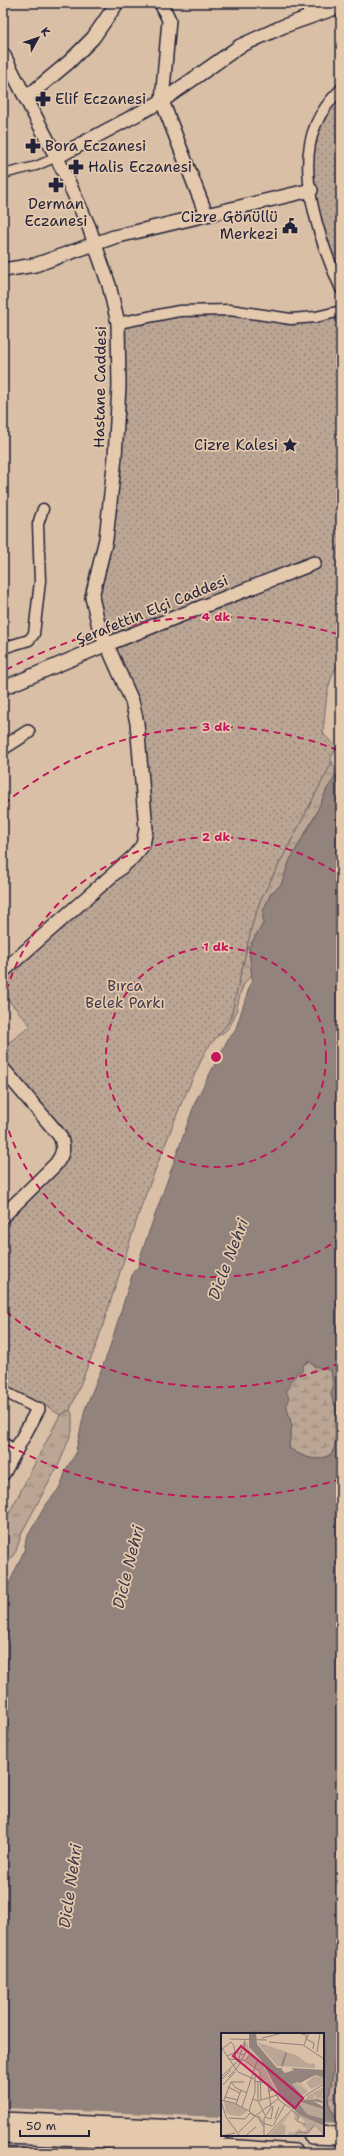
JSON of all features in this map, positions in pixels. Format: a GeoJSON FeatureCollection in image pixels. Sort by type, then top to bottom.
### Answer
{"type":"FeatureCollection","features":[{"type":"Feature","properties":{"kind":"highway"},"geometry":{"type":"LineString","coordinates":[[3,2121],[221,2131]]}},
{"type":"Feature","properties":{"kind":"highway"},"geometry":{"type":"LineString","coordinates":[[3,2135],[84,2138],[295,2153]]}},
{"type":"Feature","properties":{"kind":"highway"},"geometry":{"type":"LineString","coordinates":[[324,2135],[341,2136]]}},
{"type":"Feature","properties":{"kind":"street"},"geometry":{"type":"LineString","coordinates":[[27,97],[70,62],[93,38],[118,3]]}},
{"type":"Feature","properties":{"kind":"street"},"geometry":{"type":"LineString","coordinates":[[161,3],[169,20],[162,101],[206,214]]}},
{"type":"Feature","properties":{"kind":"street"},"geometry":{"type":"LineString","coordinates":[[308,3],[308,18]]}},
{"type":"Feature","properties":{"kind":"street"},"geometry":{"type":"LineString","coordinates":[[3,174],[36,166],[57,157],[162,101],[240,46],[341,6]]}},
{"type":"Feature","properties":{"kind":"street","name":"Hastane Caddesi"},"geometry":{"type":"LineString","coordinates":[[3,54],[27,97],[57,157],[89,227],[109,285],[118,323],[119,386],[115,458],[106,540],[92,597],[105,645],[126,688],[137,723],[146,810],[145,839],[143,845],[133,856],[3,971]]}},
{"type":"Feature","properties":{"kind":"street"},"geometry":{"type":"LineString","coordinates":[[341,89],[320,115],[312,134],[308,164],[311,190],[325,250],[341,290]]}},
{"type":"Feature","properties":{"kind":"street"},"geometry":{"type":"LineString","coordinates":[[3,270],[35,265],[114,238],[206,214],[311,190]]}},
{"type":"Feature","properties":{"kind":"street"},"geometry":{"type":"LineString","coordinates":[[118,323],[179,311],[230,310],[291,320],[316,317],[341,311]]}},
{"type":"Feature","properties":{"kind":"street"},"geometry":{"type":"LineString","coordinates":[[3,648],[29,640],[34,634],[40,581],[38,524],[43,509]]}},
{"type":"Feature","properties":{"kind":"street","name":"Şerafettin Elçi Caddesi"},"geometry":{"type":"LineString","coordinates":[[3,688],[105,645],[314,563]]}},
{"type":"Feature","properties":{"kind":"street"},"geometry":{"type":"LineString","coordinates":[[3,748],[28,732]]}},
{"type":"Feature","properties":{"kind":"street"},"geometry":{"type":"LineString","coordinates":[[3,1069],[60,1136],[64,1148],[61,1158],[55,1165],[3,1216]]}},
{"type":"Feature","properties":{"kind":"street"},"geometry":{"type":"LineString","coordinates":[[3,1391],[38,1409],[17,1451],[3,1474]]}},
{"type":"Feature","properties":{"kind":"street"},"geometry":{"type":"LineString","coordinates":[[3,1443],[17,1451]]}},
{"type":"Feature","properties":{"kind":"green space"},"geometry":{"type":"Polygon","coordinates":[[[341,89],[341,289],[334,275],[308,164],[326,106],[341,89]]]}},
{"type":"Feature","properties":{"kind":"green space","name":"Bırca Belek Parkı"},"geometry":{"type":"Polygon","coordinates":[[[179,311],[291,319],[341,311],[341,661],[336,668],[329,685],[323,731],[324,735],[337,747],[331,758],[332,762],[260,901],[252,925],[232,1012],[228,1023],[206,1050],[181,1104],[142,1204],[97,1343],[70,1410],[60,1415],[42,1403],[38,1409],[3,1391],[3,1216],[64,1148],[3,1069],[3,1047],[31,1026],[3,994],[3,971],[143,845],[137,723],[95,614],[106,539],[118,323],[179,311]]]}},
{"type":"Feature","properties":{"kind":"green space"},"geometry":{"type":"Polygon","coordinates":[[[332,762],[335,768],[334,781],[327,789],[315,816],[290,860],[281,885],[274,891],[263,911],[263,924],[249,947],[252,975],[242,990],[230,1025],[224,1032],[215,1037],[228,1023],[232,1012],[252,925],[260,901],[332,762]]]}},
{"type":"Feature","properties":{"kind":"green space"},"geometry":{"type":"Polygon","coordinates":[[[308,1361],[314,1366],[331,1370],[333,1387],[331,1395],[338,1412],[336,1417],[336,1436],[332,1453],[315,1459],[300,1454],[289,1448],[291,1426],[286,1404],[286,1391],[297,1372],[308,1361]]]}},
{"type":"Feature","properties":{"kind":"green space"},"geometry":{"type":"Polygon","coordinates":[[[70,1410],[72,1414],[72,1431],[60,1462],[22,1532],[16,1551],[3,1571],[3,1525],[60,1415],[70,1410]]]}},
{"type":"Feature","properties":{"kind":"green space"},"geometry":{"type":"Polygon","coordinates":[[[341,2026],[341,2057],[335,2097],[336,2102],[341,2104],[341,2118],[333,2113],[328,2102],[341,2026]]]}},
{"type":"Feature","properties":{"kind":"green space"},"geometry":{"type":"Polygon","coordinates":[[[341,2057],[341,2104],[336,2102],[335,2097],[341,2057]]]}},
{"type":"Feature","properties":{"kind":"water","name":"Dicle Nehri"},"geometry":{"type":"Polygon","coordinates":[[[341,768],[341,2026],[328,2102],[333,2113],[341,2118],[341,2153],[3,2153],[4,1595],[24,1551],[26,1539],[45,1506],[61,1486],[66,1469],[75,1455],[85,1409],[108,1353],[133,1272],[139,1266],[140,1257],[196,1100],[227,1041],[235,1031],[252,979],[249,947],[263,924],[263,911],[271,893],[281,885],[290,860],[315,816],[327,789],[341,768]],[[308,1361],[303,1365],[302,1371],[297,1372],[295,1377],[290,1381],[290,1387],[286,1391],[289,1398],[286,1404],[292,1426],[289,1448],[310,1458],[321,1459],[332,1454],[336,1436],[335,1422],[337,1412],[331,1395],[333,1387],[331,1370],[313,1365],[308,1361]]]}},
{"type":"Feature","properties":{"kind":"pier"},"geometry":{"type":"Polygon","coordinates":[[[3,2108],[221,2117],[221,2136],[324,2136],[324,2122],[341,2123],[341,2153],[134,2153],[3,2146],[3,2108]]]}},
{"type":"Feature","properties":{"kind":"place","name":"Elif Eczanesi"},"geometry":{"type":"Point","coordinates":[43,99]}},
{"type":"Feature","properties":{"kind":"place","name":"Bora Eczanesi"},"geometry":{"type":"Point","coordinates":[33,146]}},
{"type":"Feature","properties":{"kind":"place","name":"Halis Eczanesi"},"geometry":{"type":"Point","coordinates":[76,167]}},
{"type":"Feature","properties":{"kind":"place","name":"Derman Eczanesi"},"geometry":{"type":"Point","coordinates":[56,185]}},
{"type":"Feature","properties":{"kind":"place","name":"Cizre Gönüllü Merkezi"},"geometry":{"type":"Point","coordinates":[290,226]}},
{"type":"Feature","properties":{"kind":"place","name":"Cizre Kalesi"},"geometry":{"type":"Point","coordinates":[290,445]}}]}
